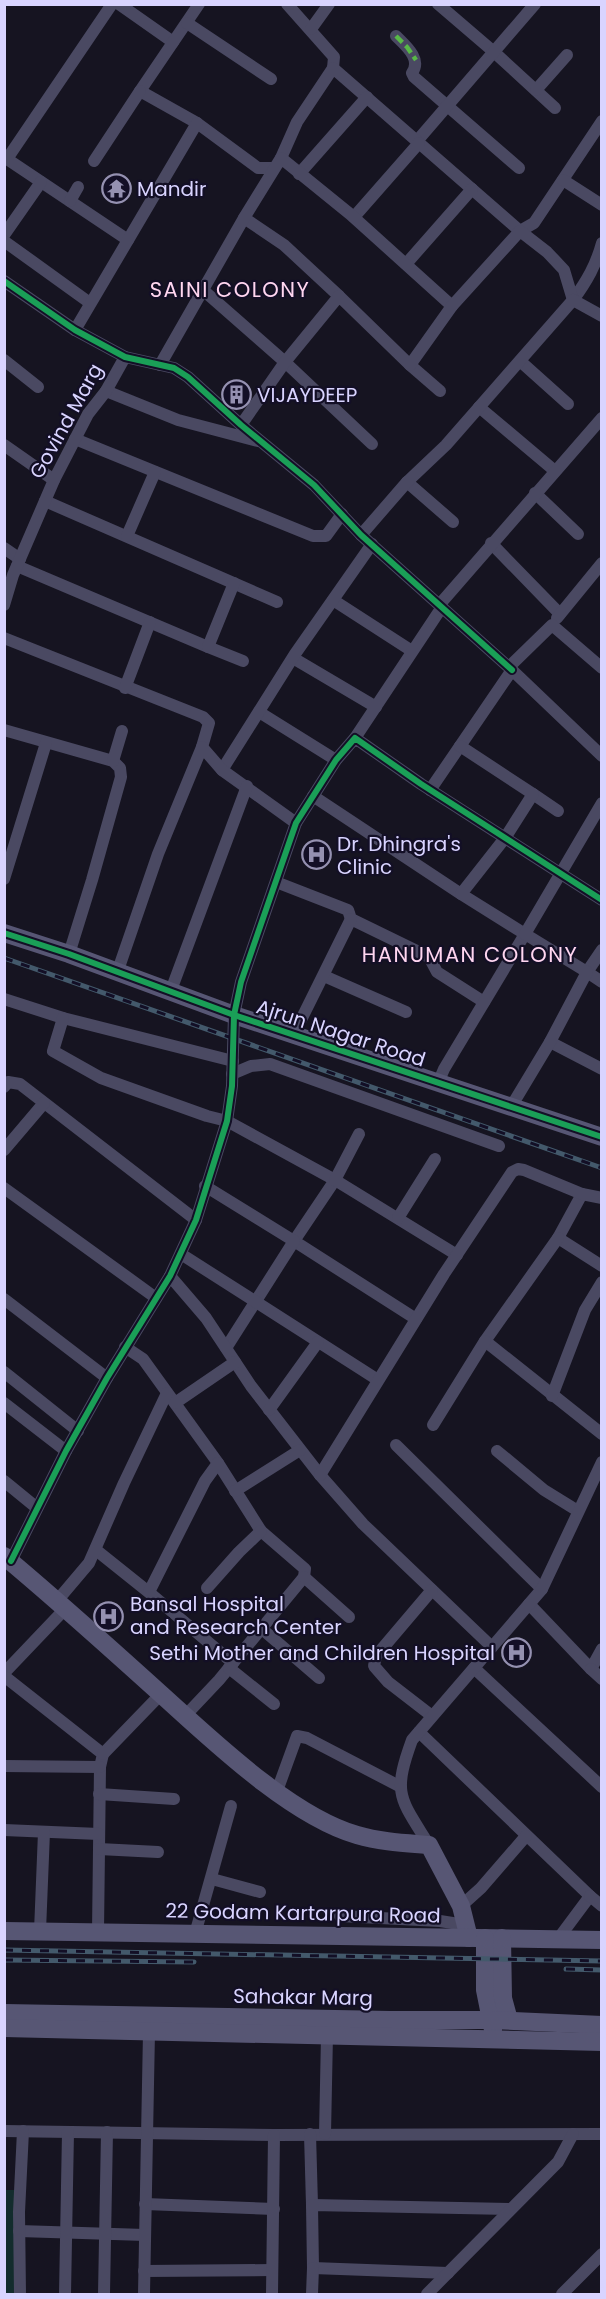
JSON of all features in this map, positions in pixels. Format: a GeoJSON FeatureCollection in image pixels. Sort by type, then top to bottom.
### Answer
{"type":"FeatureCollection","features":[{"type":"Feature","properties":{"kind":"street"},"geometry":{"type":"LineString","coordinates":[[112,4],[6,159],[128,240]]}},
{"type":"Feature","properties":{"kind":"street"},"geometry":{"type":"LineString","coordinates":[[119,4],[173,42]]}},
{"type":"Feature","properties":{"kind":"street"},"geometry":{"type":"LineString","coordinates":[[94,161],[199,4]]}},
{"type":"Feature","properties":{"kind":"street"},"geometry":{"type":"LineString","coordinates":[[160,364],[278,163],[297,122],[333,68],[334,57],[287,4]]}},
{"type":"Feature","properties":{"kind":"street"},"geometry":{"type":"LineString","coordinates":[[311,29],[329,4]]}},
{"type":"Feature","properties":{"kind":"street"},"geometry":{"type":"LineString","coordinates":[[438,4],[555,108]]}},
{"type":"Feature","properties":{"kind":"street"},"geometry":{"type":"LineString","coordinates":[[354,217],[535,4]]}},
{"type":"Feature","properties":{"kind":"street"},"geometry":{"type":"LineString","coordinates":[[186,23],[271,79]]}},
{"type":"Feature","properties":{"kind":"street"},"geometry":{"type":"LineString","coordinates":[[396,36],[416,60],[417,64],[412,73],[414,77],[519,168]]}},
{"type":"Feature","properties":{"kind":"street"},"geometry":{"type":"LineString","coordinates":[[536,90],[567,55]]}},
{"type":"Feature","properties":{"kind":"street"},"geometry":{"type":"LineString","coordinates":[[333,68],[520,231],[548,252],[564,270],[573,300],[602,316]]}},
{"type":"Feature","properties":{"kind":"street"},"geometry":{"type":"LineString","coordinates":[[140,91],[197,123],[258,168],[278,163],[299,174],[354,217],[452,306]]}},
{"type":"Feature","properties":{"kind":"street"},"geometry":{"type":"LineString","coordinates":[[299,174],[367,97]]}},
{"type":"Feature","properties":{"kind":"street"},"geometry":{"type":"LineString","coordinates":[[410,365],[452,306],[520,231],[534,223],[602,121]]}},
{"type":"Feature","properties":{"kind":"street"},"geometry":{"type":"LineString","coordinates":[[75,330],[197,123]]}},
{"type":"Feature","properties":{"kind":"street"},"geometry":{"type":"LineString","coordinates":[[563,180],[602,205]]}},
{"type":"Feature","properties":{"kind":"street"},"geometry":{"type":"LineString","coordinates":[[4,235],[41,182]]}},
{"type":"Feature","properties":{"kind":"street"},"geometry":{"type":"LineString","coordinates":[[70,201],[78,187]]}},
{"type":"Feature","properties":{"kind":"street"},"geometry":{"type":"LineString","coordinates":[[406,264],[472,189]]}},
{"type":"Feature","properties":{"kind":"street"},"geometry":{"type":"LineString","coordinates":[[244,218],[284,245],[440,391]]}},
{"type":"Feature","properties":{"kind":"street"},"geometry":{"type":"LineString","coordinates":[[4,241],[90,303]]}},
{"type":"Feature","properties":{"kind":"street"},"geometry":{"type":"LineString","coordinates":[[361,535],[407,482],[446,445],[573,300],[587,281],[602,243]]}},
{"type":"Feature","properties":{"kind":"street","name":"Govind Marg"},"geometry":{"type":"LineString","coordinates":[[4,281],[75,330],[125,357],[88,414],[54,480],[19,562],[4,605]]}},
{"type":"Feature","properties":{"kind":"street"},"geometry":{"type":"LineString","coordinates":[[203,290],[285,362],[372,444]]}},
{"type":"Feature","properties":{"kind":"street"},"geometry":{"type":"LineString","coordinates":[[241,425],[285,362],[339,296]]}},
{"type":"Feature","properties":{"kind":"street"},"geometry":{"type":"LineString","coordinates":[[125,357],[174,368],[188,376],[241,425],[314,485],[361,535],[441,605],[602,756]]}},
{"type":"Feature","properties":{"kind":"street"},"geometry":{"type":"LineString","coordinates":[[4,360],[39,387]]}},
{"type":"Feature","properties":{"kind":"street"},"geometry":{"type":"LineString","coordinates":[[520,361],[568,404]]}},
{"type":"Feature","properties":{"kind":"street"},"geometry":{"type":"LineString","coordinates":[[105,391],[178,420],[262,442]]}},
{"type":"Feature","properties":{"kind":"street"},"geometry":{"type":"LineString","coordinates":[[479,406],[555,471]]}},
{"type":"Feature","properties":{"kind":"street"},"geometry":{"type":"LineString","coordinates":[[429,1845],[387,1842],[356,1835],[319,1819],[277,1791],[213,1742],[8,1558],[107,1378],[170,1276],[196,1220],[227,1120],[233,1068],[234,1015],[241,982],[296,823],[336,760],[355,738],[376,707],[441,605],[535,493],[602,418]]}},
{"type":"Feature","properties":{"kind":"street"},"geometry":{"type":"LineString","coordinates":[[75,439],[313,536],[326,536],[342,514]]}},
{"type":"Feature","properties":{"kind":"street"},"geometry":{"type":"LineString","coordinates":[[4,445],[54,480]]}},
{"type":"Feature","properties":{"kind":"street"},"geometry":{"type":"LineString","coordinates":[[127,536],[155,472]]}},
{"type":"Feature","properties":{"kind":"street"},"geometry":{"type":"LineString","coordinates":[[407,482],[453,522]]}},
{"type":"Feature","properties":{"kind":"street"},"geometry":{"type":"LineString","coordinates":[[535,493],[578,534]]}},
{"type":"Feature","properties":{"kind":"street"},"geometry":{"type":"LineString","coordinates":[[45,501],[277,602]]}},
{"type":"Feature","properties":{"kind":"street"},"geometry":{"type":"LineString","coordinates":[[492,543],[560,614]]}},
{"type":"Feature","properties":{"kind":"street"},"geometry":{"type":"LineString","coordinates":[[222,770],[293,658],[372,544]]}},
{"type":"Feature","properties":{"kind":"street"},"geometry":{"type":"LineString","coordinates":[[4,548],[19,562],[150,622],[243,661]]}},
{"type":"Feature","properties":{"kind":"street"},"geometry":{"type":"LineString","coordinates":[[430,790],[510,669],[552,625],[602,563]]}},
{"type":"Feature","properties":{"kind":"street"},"geometry":{"type":"LineString","coordinates":[[208,646],[234,583]]}},
{"type":"Feature","properties":{"kind":"street"},"geometry":{"type":"LineString","coordinates":[[333,600],[412,651]]}},
{"type":"Feature","properties":{"kind":"street"},"geometry":{"type":"LineString","coordinates":[[125,688],[150,622]]}},
{"type":"Feature","properties":{"kind":"street"},"geometry":{"type":"LineString","coordinates":[[552,625],[601,669]]}},
{"type":"Feature","properties":{"kind":"street"},"geometry":{"type":"LineString","coordinates":[[4,638],[125,688],[203,717],[209,723],[202,747],[158,855],[117,973]]}},
{"type":"Feature","properties":{"kind":"street"},"geometry":{"type":"LineString","coordinates":[[293,658],[376,707]]}},
{"type":"Feature","properties":{"kind":"street"},"geometry":{"type":"LineString","coordinates":[[259,712],[336,760]]}},
{"type":"Feature","properties":{"kind":"street"},"geometry":{"type":"LineString","coordinates":[[4,730],[113,761],[120,768],[121,777],[69,954]]}},
{"type":"Feature","properties":{"kind":"street"},"geometry":{"type":"LineString","coordinates":[[113,761],[122,731]]}},
{"type":"Feature","properties":{"kind":"street"},"geometry":{"type":"LineString","coordinates":[[355,738],[430,790],[602,900]]}},
{"type":"Feature","properties":{"kind":"street"},"geometry":{"type":"LineString","coordinates":[[4,879],[46,743]]}},
{"type":"Feature","properties":{"kind":"street"},"geometry":{"type":"LineString","coordinates":[[460,746],[558,811]]}},
{"type":"Feature","properties":{"kind":"street"},"geometry":{"type":"LineString","coordinates":[[202,747],[222,770],[296,823]]}},
{"type":"Feature","properties":{"kind":"street"},"geometry":{"type":"LineString","coordinates":[[170,993],[247,786]]}},
{"type":"Feature","properties":{"kind":"street"},"geometry":{"type":"LineString","coordinates":[[461,894],[505,838],[533,794]]}},
{"type":"Feature","properties":{"kind":"street"},"geometry":{"type":"LineString","coordinates":[[313,796],[461,894],[602,982]]}},
{"type":"Feature","properties":{"kind":"street"},"geometry":{"type":"LineString","coordinates":[[438,1083],[444,1069],[602,803]]}},
{"type":"Feature","properties":{"kind":"street"},"geometry":{"type":"LineString","coordinates":[[276,882],[348,910],[351,919],[294,1034]]}},
{"type":"Feature","properties":{"kind":"street"},"geometry":{"type":"LineString","coordinates":[[351,919],[429,957],[437,972],[484,1002]]}},
{"type":"Feature","properties":{"kind":"street","name":"Ajrun Nagar Road"},"geometry":{"type":"LineString","coordinates":[[4,933],[69,954],[234,1015],[602,1137]]}},
{"type":"Feature","properties":{"kind":"street"},"geometry":{"type":"LineString","coordinates":[[511,1107],[550,1042],[587,972],[602,950]]}},
{"type":"Feature","properties":{"kind":"street"},"geometry":{"type":"LineString","coordinates":[[324,976],[406,1011]]}},
{"type":"Feature","properties":{"kind":"street"},"geometry":{"type":"LineString","coordinates":[[4,999],[233,1068],[270,1064],[499,1146]]}},
{"type":"Feature","properties":{"kind":"street"},"geometry":{"type":"LineString","coordinates":[[63,1018],[53,1051],[101,1078],[207,1116],[227,1120],[335,1180],[457,1254]]}},
{"type":"Feature","properties":{"kind":"street"},"geometry":{"type":"LineString","coordinates":[[550,1042],[602,1069]]}},
{"type":"Feature","properties":{"kind":"street"},"geometry":{"type":"LineString","coordinates":[[4,1087],[9,1082],[20,1084],[196,1220]]}},
{"type":"Feature","properties":{"kind":"street"},"geometry":{"type":"LineString","coordinates":[[4,1150],[44,1103]]}},
{"type":"Feature","properties":{"kind":"street"},"geometry":{"type":"LineString","coordinates":[[226,1348],[335,1180],[359,1134]]}},
{"type":"Feature","properties":{"kind":"street"},"geometry":{"type":"LineString","coordinates":[[398,1218],[435,1159]]}},
{"type":"Feature","properties":{"kind":"street"},"geometry":{"type":"LineString","coordinates":[[320,1475],[457,1254],[512,1172],[518,1169],[524,1170],[582,1194],[602,1198]]}},
{"type":"Feature","properties":{"kind":"street"},"geometry":{"type":"LineString","coordinates":[[205,1186],[416,1319]]}},
{"type":"Feature","properties":{"kind":"street"},"geometry":{"type":"LineString","coordinates":[[4,1188],[156,1298]]}},
{"type":"Feature","properties":{"kind":"street"},"geometry":{"type":"LineString","coordinates":[[434,1425],[485,1341],[558,1238],[582,1194]]}},
{"type":"Feature","properties":{"kind":"street"},"geometry":{"type":"LineString","coordinates":[[558,1238],[602,1266]]}},
{"type":"Feature","properties":{"kind":"street"},"geometry":{"type":"LineString","coordinates":[[181,1254],[378,1380]]}},
{"type":"Feature","properties":{"kind":"street"},"geometry":{"type":"LineString","coordinates":[[170,1276],[206,1318],[269,1410],[320,1475],[363,1524],[492,1647]]}},
{"type":"Feature","properties":{"kind":"street"},"geometry":{"type":"LineString","coordinates":[[552,1396],[585,1310],[602,1282]]}},
{"type":"Feature","properties":{"kind":"street"},"geometry":{"type":"LineString","coordinates":[[4,1299],[107,1378]]}},
{"type":"Feature","properties":{"kind":"street"},"geometry":{"type":"LineString","coordinates":[[485,1341],[602,1434]]}},
{"type":"Feature","properties":{"kind":"street"},"geometry":{"type":"LineString","coordinates":[[269,1410],[318,1342]]}},
{"type":"Feature","properties":{"kind":"street"},"geometry":{"type":"LineString","coordinates":[[125,1347],[143,1359],[218,1463],[261,1531],[305,1569],[304,1577],[262,1629],[185,1716]]}},
{"type":"Feature","properties":{"kind":"street"},"geometry":{"type":"LineString","coordinates":[[101,1761],[4,1674],[61,1605],[89,1563],[124,1483],[171,1398],[235,1362]]}},
{"type":"Feature","properties":{"kind":"street"},"geometry":{"type":"LineString","coordinates":[[4,1372],[78,1431]]}},
{"type":"Feature","properties":{"kind":"street"},"geometry":{"type":"LineString","coordinates":[[4,1403],[66,1451]]}},
{"type":"Feature","properties":{"kind":"street"},"geometry":{"type":"LineString","coordinates":[[396,1444],[542,1589]]}},
{"type":"Feature","properties":{"kind":"street"},"geometry":{"type":"LineString","coordinates":[[235,1491],[300,1450]]}},
{"type":"Feature","properties":{"kind":"street"},"geometry":{"type":"LineString","coordinates":[[497,1451],[544,1490],[578,1511]]}},
{"type":"Feature","properties":{"kind":"street"},"geometry":{"type":"LineString","coordinates":[[495,2038],[500,2020],[485,1990],[480,1935],[404,1805],[399,1786],[402,1768],[412,1740],[418,1732],[542,1589],[602,1462]]}},
{"type":"Feature","properties":{"kind":"street"},"geometry":{"type":"LineString","coordinates":[[149,1592],[205,1481],[218,1463]]}},
{"type":"Feature","properties":{"kind":"street"},"geometry":{"type":"LineString","coordinates":[[4,1481],[37,1508]]}},
{"type":"Feature","properties":{"kind":"street"},"geometry":{"type":"LineString","coordinates":[[207,1588],[261,1531]]}},
{"type":"Feature","properties":{"kind":"street"},"geometry":{"type":"LineString","coordinates":[[96,1550],[149,1592],[274,1704]]}},
{"type":"Feature","properties":{"kind":"street"},"geometry":{"type":"LineString","coordinates":[[304,1577],[349,1617]]}},
{"type":"Feature","properties":{"kind":"street"},"geometry":{"type":"LineString","coordinates":[[432,1590],[376,1656],[374,1666],[388,1682],[432,1716]]}},
{"type":"Feature","properties":{"kind":"street"},"geometry":{"type":"LineString","coordinates":[[529,1604],[602,1679]]}},
{"type":"Feature","properties":{"kind":"street"},"geometry":{"type":"LineString","coordinates":[[262,1629],[319,1678]]}},
{"type":"Feature","properties":{"kind":"street"},"geometry":{"type":"LineString","coordinates":[[591,1669],[602,1649]]}},
{"type":"Feature","properties":{"kind":"street"},"geometry":{"type":"LineString","coordinates":[[474,1668],[602,1787]]}},
{"type":"Feature","properties":{"kind":"street"},"geometry":{"type":"LineString","coordinates":[[98,1932],[101,1761],[161,1694]]}},
{"type":"Feature","properties":{"kind":"street"},"geometry":{"type":"LineString","coordinates":[[418,1732],[602,1906]]}},
{"type":"Feature","properties":{"kind":"street"},"geometry":{"type":"LineString","coordinates":[[277,1791],[297,1736],[307,1738],[399,1786]]}},
{"type":"Feature","properties":{"kind":"street"},"geometry":{"type":"LineString","coordinates":[[4,1766],[101,1761]]}},
{"type":"Feature","properties":{"kind":"street"},"geometry":{"type":"LineString","coordinates":[[99,1794],[174,1799]]}},
{"type":"Feature","properties":{"kind":"street"},"geometry":{"type":"LineString","coordinates":[[195,1934],[231,1806]]}},
{"type":"Feature","properties":{"kind":"street"},"geometry":{"type":"LineString","coordinates":[[4,1830],[99,1834]]}},
{"type":"Feature","properties":{"kind":"street"},"geometry":{"type":"LineString","coordinates":[[40,1931],[44,1832]]}},
{"type":"Feature","properties":{"kind":"street"},"geometry":{"type":"LineString","coordinates":[[461,1906],[481,1888],[526,1836]]}},
{"type":"Feature","properties":{"kind":"street"},"geometry":{"type":"LineString","coordinates":[[99,1849],[158,1852]]}},
{"type":"Feature","properties":{"kind":"street"},"geometry":{"type":"LineString","coordinates":[[212,1879],[260,1892]]}},
{"type":"Feature","properties":{"kind":"street"},"geometry":{"type":"LineString","coordinates":[[558,1940],[590,1896]]}},
{"type":"Feature","properties":{"kind":"street"},"geometry":{"type":"LineString","coordinates":[[340,1916],[440,1920],[480,1935]]}},
{"type":"Feature","properties":{"kind":"street","name":"22 Godam Kartarpura Road"},"geometry":{"type":"LineString","coordinates":[[4,1930],[195,1934],[480,1935],[558,1940],[602,1940]]}},
{"type":"Feature","properties":{"kind":"street","name":"Sahakar Marg"},"geometry":{"type":"LineString","coordinates":[[4,2013],[500,2020],[602,2025]]}},
{"type":"Feature","properties":{"kind":"street","name":"Sahakar Marg"},"geometry":{"type":"LineString","coordinates":[[4,2028],[602,2042]]}},
{"type":"Feature","properties":{"kind":"street"},"geometry":{"type":"LineString","coordinates":[[144,2295],[150,2032]]}},
{"type":"Feature","properties":{"kind":"street"},"geometry":{"type":"LineString","coordinates":[[325,2134],[327,2035]]}},
{"type":"Feature","properties":{"kind":"street"},"geometry":{"type":"LineString","coordinates":[[4,2131],[274,2135],[602,2134]]}},
{"type":"Feature","properties":{"kind":"street"},"geometry":{"type":"LineString","coordinates":[[20,2295],[19,2230],[23,2131]]}},
{"type":"Feature","properties":{"kind":"street"},"geometry":{"type":"LineString","coordinates":[[65,2295],[68,2132]]}},
{"type":"Feature","properties":{"kind":"street"},"geometry":{"type":"LineString","coordinates":[[104,2295],[107,2132]]}},
{"type":"Feature","properties":{"kind":"street"},"geometry":{"type":"LineString","coordinates":[[310,2134],[312,2295]]}},
{"type":"Feature","properties":{"kind":"street"},"geometry":{"type":"LineString","coordinates":[[427,2295],[558,2162],[573,2134]]}},
{"type":"Feature","properties":{"kind":"street"},"geometry":{"type":"LineString","coordinates":[[272,2295],[274,2135]]}},
{"type":"Feature","properties":{"kind":"street"},"geometry":{"type":"LineString","coordinates":[[145,2204],[273,2209]]}},
{"type":"Feature","properties":{"kind":"street"},"geometry":{"type":"LineString","coordinates":[[312,2205],[509,2210]]}},
{"type":"Feature","properties":{"kind":"street"},"geometry":{"type":"LineString","coordinates":[[19,2230],[145,2235]]}},
{"type":"Feature","properties":{"kind":"street"},"geometry":{"type":"LineString","coordinates":[[562,2295],[602,2254]]}},
{"type":"Feature","properties":{"kind":"street"},"geometry":{"type":"LineString","coordinates":[[313,2268],[448,2273]]}},
{"type":"Feature","properties":{"kind":"street"},"geometry":{"type":"LineString","coordinates":[[144,2271],[272,2270]]}},
{"type":"Feature","properties":{"kind":"green space"},"geometry":{"type":"Polygon","coordinates":[[[5,2190],[17,2190],[16,2294],[5,2294],[5,2190]]]}},
{"type":"Feature","properties":{"kind":"railway"},"geometry":{"type":"LineString","coordinates":[[4,958],[602,1168]]}},
{"type":"Feature","properties":{"kind":"railway"},"geometry":{"type":"LineString","coordinates":[[4,1950],[602,1961]]}},
{"type":"Feature","properties":{"kind":"railway"},"geometry":{"type":"LineString","coordinates":[[4,1960],[194,1962]]}},
{"type":"Feature","properties":{"kind":"railway"},"geometry":{"type":"LineString","coordinates":[[566,1969],[602,1970]]}},
{"type":"Feature","properties":{"kind":"marked path"},"geometry":{"type":"LineString","coordinates":[[396,36],[416,60]]}},
{"type":"Feature","properties":{"kind":"cycle path"},"geometry":{"type":"LineString","coordinates":[[4,281],[75,330],[125,357],[174,368],[188,377],[241,425],[314,485],[361,535],[512,670]]}},
{"type":"Feature","properties":{"kind":"cycle path"},"geometry":{"type":"LineString","coordinates":[[11,1561],[66,1451],[107,1378],[170,1276],[196,1220],[227,1121],[232,1086],[234,1015],[241,982],[296,823],[336,760],[355,738],[421,784],[602,900]]}},
{"type":"Feature","properties":{"kind":"cycle path"},"geometry":{"type":"LineString","coordinates":[[4,933],[69,954],[234,1015],[602,1137]]}},
{"type":"Feature","properties":{"kind":"place","name":"Mandir"},"geometry":{"type":"Point","coordinates":[116,189]}},
{"type":"Feature","properties":{"kind":"place","name":"VIJAYDEEP"},"geometry":{"type":"Point","coordinates":[236,395]}},
{"type":"Feature","properties":{"kind":"place","name":"Dr. Dhingra's Clinic"},"geometry":{"type":"Point","coordinates":[316,855]}},
{"type":"Feature","properties":{"kind":"place","name":"Bansal Hospital and Research Center"},"geometry":{"type":"Point","coordinates":[109,1616]}},
{"type":"Feature","properties":{"kind":"place","name":"Sethi Mother and Children Hospital"},"geometry":{"type":"Point","coordinates":[516,1653]}},
{"type":"Feature","properties":{"kind":"district","name":"SAINI COLONY"},"geometry":{"type":"Point","coordinates":[230,290]}},
{"type":"Feature","properties":{"kind":"district","name":"HANUMAN COLONY"},"geometry":{"type":"Point","coordinates":[470,955]}}]}
